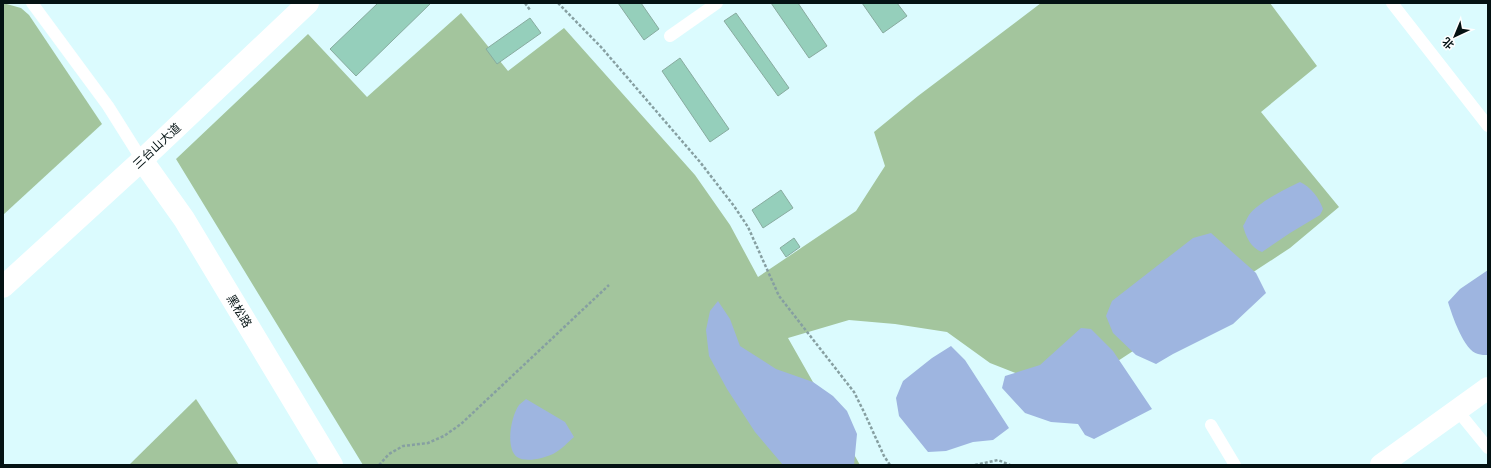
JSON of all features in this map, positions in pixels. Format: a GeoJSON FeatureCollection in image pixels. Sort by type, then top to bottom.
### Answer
{"type":"FeatureCollection","features":[{"type":"Feature","properties":{"kind":"street","name":"三台山大道"},"geometry":{"type":"LineString","coordinates":[[3,287],[142,160],[308,3]]}},
{"type":"Feature","properties":{"kind":"street","name":"黑松路"},"geometry":{"type":"LineString","coordinates":[[142,160],[184,219],[332,465]]}},
{"type":"Feature","properties":{"kind":"street"},"geometry":{"type":"LineString","coordinates":[[1381,465],[1488,388]]}},
{"type":"Feature","properties":{"kind":"lane"},"geometry":{"type":"LineString","coordinates":[[32,3],[108,106],[142,160]]}},
{"type":"Feature","properties":{"kind":"lane"},"geometry":{"type":"LineString","coordinates":[[670,36],[717,3]]}},
{"type":"Feature","properties":{"kind":"lane"},"geometry":{"type":"LineString","coordinates":[[1392,3],[1488,126]]}},
{"type":"Feature","properties":{"kind":"lane"},"geometry":{"type":"LineString","coordinates":[[1457,410],[1488,448]]}},
{"type":"Feature","properties":{"kind":"lane"},"geometry":{"type":"LineString","coordinates":[[1211,425],[1235,465]]}},
{"type":"Feature","properties":{"kind":"path"},"geometry":{"type":"LineString","coordinates":[[525,3],[530,10]]}},
{"type":"Feature","properties":{"kind":"path"},"geometry":{"type":"LineString","coordinates":[[558,3],[601,47],[700,162],[734,206],[748,227],[779,296],[854,392],[884,456],[890,465]]}},
{"type":"Feature","properties":{"kind":"path"},"geometry":{"type":"LineString","coordinates":[[379,465],[389,454],[403,446],[428,444],[444,436],[461,424],[609,285]]}},
{"type":"Feature","properties":{"kind":"path"},"geometry":{"type":"LineString","coordinates":[[975,465],[998,460],[1010,465]]}},
{"type":"Feature","properties":{"kind":"green space"},"geometry":{"type":"Polygon","coordinates":[[[3,3],[21,8],[29,15],[102,124],[3,215],[3,3]]]}},
{"type":"Feature","properties":{"kind":"green space"},"geometry":{"type":"Polygon","coordinates":[[[1041,3],[1270,3],[1317,66],[1261,112],[1339,207],[1290,248],[1095,376],[1036,381],[990,363],[947,332],[895,324],[849,320],[788,338],[860,465],[363,465],[176,159],[308,34],[367,97],[461,13],[508,71],[564,28],[695,175],[730,225],[758,277],[856,211],[885,166],[874,132],[918,96],[1041,3]]]}},
{"type":"Feature","properties":{"kind":"green space"},"geometry":{"type":"Polygon","coordinates":[[[196,399],[239,465],[129,465],[196,399]]]}},
{"type":"Feature","properties":{"kind":"water"},"geometry":{"type":"Polygon","coordinates":[[[1300,182],[1311,190],[1320,201],[1323,209],[1320,215],[1262,252],[1258,250],[1250,242],[1243,226],[1248,216],[1259,205],[1300,182]]]}},
{"type":"Feature","properties":{"kind":"water"},"geometry":{"type":"Polygon","coordinates":[[[1211,233],[1256,273],[1266,293],[1233,324],[1156,364],[1136,355],[1113,333],[1106,316],[1112,301],[1193,238],[1211,233]]]}},
{"type":"Feature","properties":{"kind":"water"},"geometry":{"type":"Polygon","coordinates":[[[1488,270],[1488,355],[1484,355],[1473,351],[1463,340],[1448,302],[1460,289],[1488,270]]]}},
{"type":"Feature","properties":{"kind":"water"},"geometry":{"type":"Polygon","coordinates":[[[718,301],[730,319],[740,346],[776,369],[813,382],[833,396],[847,411],[857,434],[854,465],[783,465],[755,432],[727,389],[709,356],[706,330],[710,311],[718,301]]]}},
{"type":"Feature","properties":{"kind":"water"},"geometry":{"type":"Polygon","coordinates":[[[1081,328],[1091,329],[1113,351],[1152,409],[1094,439],[1085,435],[1078,424],[1051,422],[1025,413],[1002,388],[1005,376],[1040,365],[1081,328]]]}},
{"type":"Feature","properties":{"kind":"water"},"geometry":{"type":"Polygon","coordinates":[[[951,346],[965,360],[1009,428],[993,440],[973,442],[946,451],[928,452],[899,416],[896,398],[903,381],[932,358],[951,346]]]}},
{"type":"Feature","properties":{"kind":"water"},"geometry":{"type":"Polygon","coordinates":[[[526,399],[565,422],[574,437],[553,454],[525,460],[517,457],[513,453],[510,432],[516,410],[526,399]]]}},
{"type":"Feature","properties":{"kind":"building"},"geometry":{"type":"Polygon","coordinates":[[[378,3],[431,3],[356,76],[330,49],[378,3]]]}},
{"type":"Feature","properties":{"kind":"building"},"geometry":{"type":"Polygon","coordinates":[[[618,3],[641,3],[659,29],[644,40],[618,3]]]}},
{"type":"Feature","properties":{"kind":"building"},"geometry":{"type":"Polygon","coordinates":[[[771,3],[798,3],[827,46],[809,58],[771,3]]]}},
{"type":"Feature","properties":{"kind":"building"},"geometry":{"type":"Polygon","coordinates":[[[862,3],[897,3],[907,16],[883,33],[862,3]]]}},
{"type":"Feature","properties":{"kind":"building"},"geometry":{"type":"Polygon","coordinates":[[[736,13],[789,88],[778,96],[724,21],[736,13]]]}},
{"type":"Feature","properties":{"kind":"building"},"geometry":{"type":"Polygon","coordinates":[[[530,18],[541,33],[497,64],[486,49],[530,18]]]}},
{"type":"Feature","properties":{"kind":"building"},"geometry":{"type":"Polygon","coordinates":[[[680,58],[729,129],[710,142],[662,71],[680,58]]]}},
{"type":"Feature","properties":{"kind":"building"},"geometry":{"type":"Polygon","coordinates":[[[781,190],[793,208],[763,228],[752,210],[781,190]]]}},
{"type":"Feature","properties":{"kind":"building"},"geometry":{"type":"Polygon","coordinates":[[[794,238],[800,247],[786,257],[780,248],[794,238]]]}}]}
